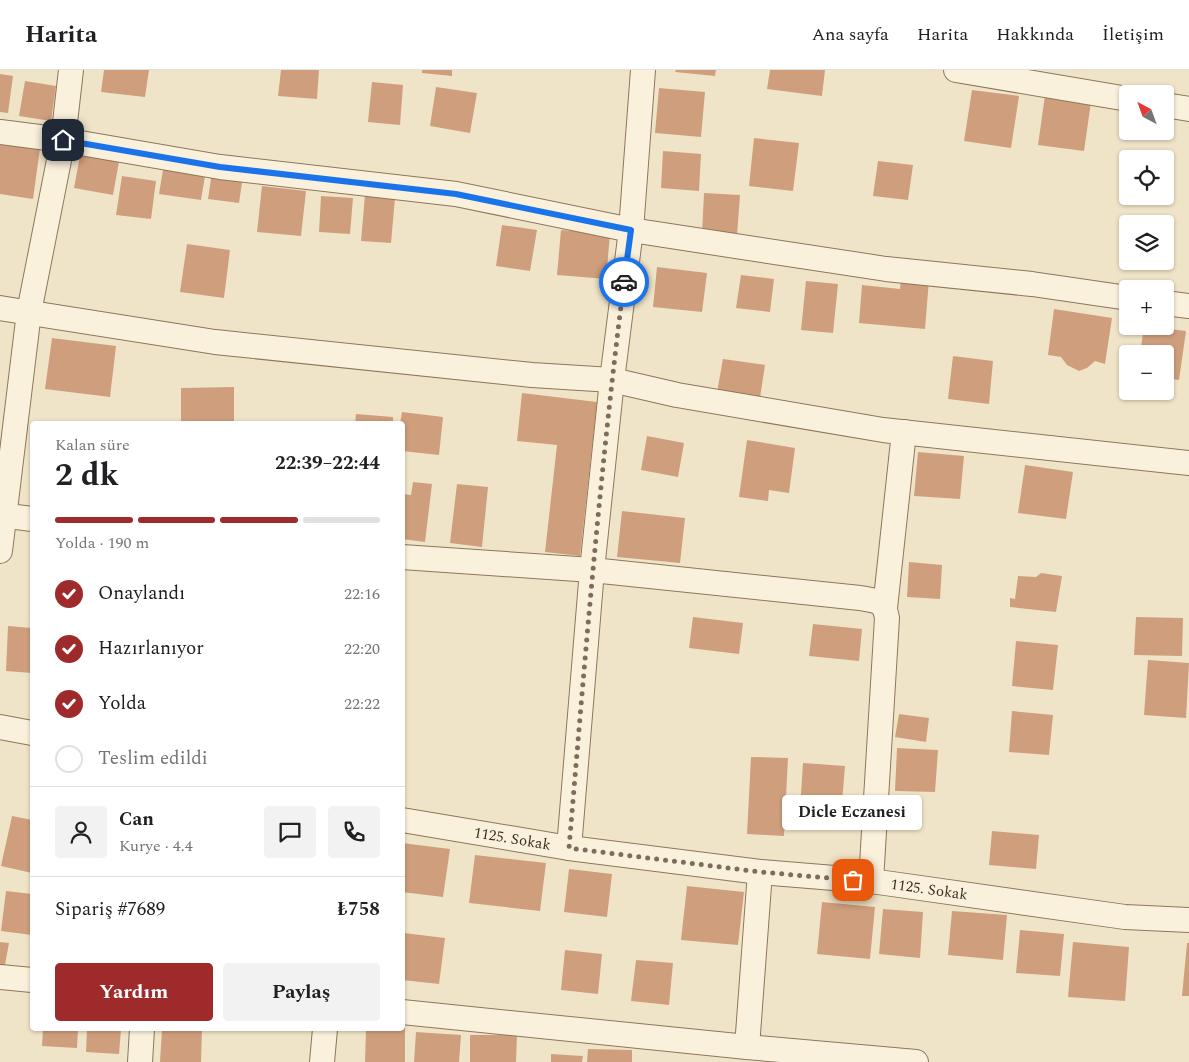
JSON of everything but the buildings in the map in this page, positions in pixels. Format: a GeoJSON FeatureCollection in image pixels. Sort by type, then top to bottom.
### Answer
{"type":"FeatureCollection","features":[{"type":"Feature","properties":{"kind":"street"},"geometry":{"type":"LineString","coordinates":[[0,551],[28,312],[63,140],[71,70]]}},
{"type":"Feature","properties":{"kind":"street"},"geometry":{"type":"LineString","coordinates":[[569,848],[592,570],[612,380],[631,230],[643,70]]}},
{"type":"Feature","properties":{"kind":"street"},"geometry":{"type":"LineString","coordinates":[[956,70],[1119,97]]}},
{"type":"Feature","properties":{"kind":"street"},"geometry":{"type":"LineString","coordinates":[[1174,106],[1189,109]]}},
{"type":"Feature","properties":{"kind":"street"},"geometry":{"type":"LineString","coordinates":[[0,132],[63,140],[220,167],[456,194],[631,230],[886,269],[1032,284],[1119,297]]}},
{"type":"Feature","properties":{"kind":"street"},"geometry":{"type":"LineString","coordinates":[[1174,304],[1189,306]]}},
{"type":"Feature","properties":{"kind":"street"},"geometry":{"type":"LineString","coordinates":[[0,308],[215,342],[532,375],[612,380],[677,395],[904,432],[1189,463]]}},
{"type":"Feature","properties":{"kind":"street"},"geometry":{"type":"LineString","coordinates":[[871,881],[887,618],[885,608],[904,432]]}},
{"type":"Feature","properties":{"kind":"street"},"geometry":{"type":"LineString","coordinates":[[3,516],[30,519]]}},
{"type":"Feature","properties":{"kind":"street"},"geometry":{"type":"LineString","coordinates":[[405,556],[592,570],[860,598],[878,602],[885,608]]}},
{"type":"Feature","properties":{"kind":"street"},"geometry":{"type":"LineString","coordinates":[[0,727],[30,733]]}},
{"type":"Feature","properties":{"kind":"street","name":"1125. Sokak"},"geometry":{"type":"LineString","coordinates":[[405,821],[569,848],[760,872],[871,881],[1125,917],[1189,920]]}},
{"type":"Feature","properties":{"kind":"street"},"geometry":{"type":"LineString","coordinates":[[748,1047],[760,872]]}},
{"type":"Feature","properties":{"kind":"street"},"geometry":{"type":"LineString","coordinates":[[0,977],[30,980]]}},
{"type":"Feature","properties":{"kind":"street"},"geometry":{"type":"LineString","coordinates":[[405,1012],[876,1060],[916,1062]]}},
{"type":"Feature","properties":{"kind":"street"},"geometry":{"type":"LineString","coordinates":[[140,1062],[142,1031]]}},
{"type":"Feature","properties":{"kind":"street"},"geometry":{"type":"LineString","coordinates":[[322,1062],[325,1031]]}},
{"type":"Feature","properties":{"kind":"way so far"},"geometry":{"type":"LineString","coordinates":[[624,282],[592,570],[569,848],[760,872],[853,880]]}},
{"type":"Feature","properties":{"kind":"place","name":"Dicle Eczanesi"},"geometry":{"type":"Point","coordinates":[853,880]}},
{"type":"Feature","properties":{"kind":"route"},"geometry":{"type":"LineString","coordinates":[[63,140],[220,167],[456,194],[631,230],[624,282]]}}]}
